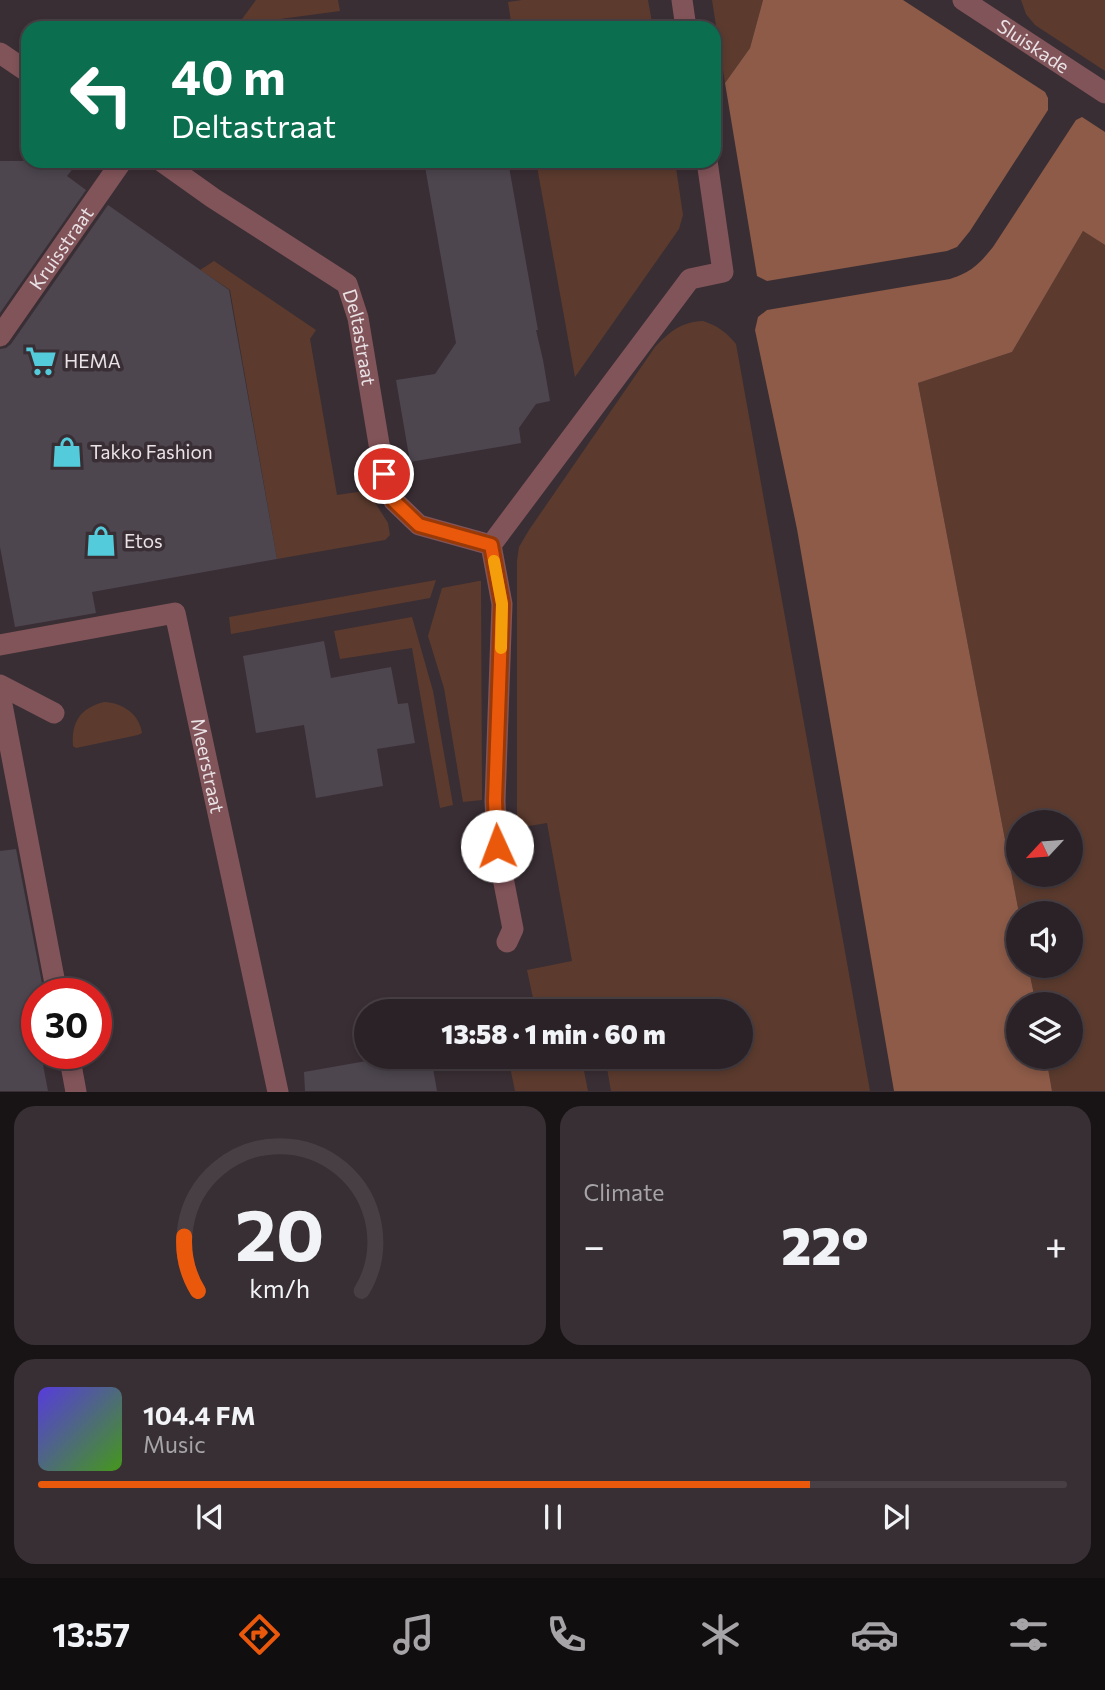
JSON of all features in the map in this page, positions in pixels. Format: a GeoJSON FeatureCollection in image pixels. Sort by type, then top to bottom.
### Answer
{"type":"FeatureCollection","features":[{"type":"Feature","properties":{"kind":"street"},"geometry":{"type":"LineString","coordinates":[[682,0],[685,21]]}},
{"type":"Feature","properties":{"kind":"street","name":"Sluiskade"},"geometry":{"type":"LineString","coordinates":[[977,4],[1105,93]]}},
{"type":"Feature","properties":{"kind":"street"},"geometry":{"type":"LineString","coordinates":[[0,53],[21,67]]}},
{"type":"Feature","properties":{"kind":"street","name":"Kruisstraat"},"geometry":{"type":"LineString","coordinates":[[0,336],[117,168]]}},
{"type":"Feature","properties":{"kind":"street","name":"Deltastraat"},"geometry":{"type":"LineString","coordinates":[[170,168],[347,284],[358,318],[384,474],[394,501],[419,525],[491,545]]}},
{"type":"Feature","properties":{"kind":"street"},"geometry":{"type":"LineString","coordinates":[[507,942],[513,929],[497,846],[495,801],[502,604],[491,545],[690,279],[723,272],[707,168]]}},
{"type":"Feature","properties":{"kind":"street","name":"Meerstraat"},"geometry":{"type":"LineString","coordinates":[[0,645],[175,614],[278,1091]]}},
{"type":"Feature","properties":{"kind":"street"},"geometry":{"type":"LineString","coordinates":[[0,685],[54,713]]}},
{"type":"Feature","properties":{"kind":"street"},"geometry":{"type":"LineString","coordinates":[[0,694],[54,978]]}},
{"type":"Feature","properties":{"kind":"street"},"geometry":{"type":"LineString","coordinates":[[72,1069],[76,1091]]}},
{"type":"Feature","properties":{"kind":"shaded area"},"geometry":{"type":"Polygon","coordinates":[[[256,0],[338,0],[340,11],[265,21],[242,19],[256,0]]]}},
{"type":"Feature","properties":{"kind":"shaded area"},"geometry":{"type":"Polygon","coordinates":[[[648,0],[652,21],[511,21],[508,2],[648,0]]]}},
{"type":"Feature","properties":{"kind":"shaded area"},"geometry":{"type":"Polygon","coordinates":[[[712,0],[763,0],[750,48],[725,83],[721,57],[721,21],[715,21],[712,0]]]}},
{"type":"Feature","properties":{"kind":"shaded area"},"geometry":{"type":"Polygon","coordinates":[[[763,0],[903,0],[1045,92],[1048,110],[957,247],[947,251],[767,281],[757,276],[725,83],[750,48],[763,0]]]}},
{"type":"Feature","properties":{"kind":"shaded area"},"geometry":{"type":"Polygon","coordinates":[[[1021,0],[1105,0],[1105,71],[1035,25],[1026,14],[1021,0]]]}},
{"type":"Feature","properties":{"kind":"shaded area"},"geometry":{"type":"Polygon","coordinates":[[[1082,117],[1105,132],[1105,245],[1083,231],[1012,352],[918,383],[1006,845],[1006,887],[1014,887],[1017,901],[1006,901],[1006,978],[1031,978],[1033,992],[1006,992],[1006,1069],[1048,1069],[1052,1091],[894,1091],[797,529],[755,330],[758,317],[767,310],[950,279],[970,270],[993,247],[1076,120],[1082,117]]]}},
{"type":"Feature","properties":{"kind":"shaded area"},"geometry":{"type":"Polygon","coordinates":[[[537,168],[676,168],[683,215],[679,229],[575,377],[537,168]]]}},
{"type":"Feature","properties":{"kind":"shaded area"},"geometry":{"type":"Polygon","coordinates":[[[1083,231],[1105,245],[1105,1091],[1052,1091],[1048,1069],[1083,1069],[1083,992],[1033,992],[1031,978],[1083,978],[1083,901],[1017,901],[1014,887],[1083,887],[1083,810],[1006,810],[1006,845],[918,383],[1012,352],[1083,231]]]}},
{"type":"Feature","properties":{"kind":"shaded area"},"geometry":{"type":"Polygon","coordinates":[[[214,261],[316,330],[310,339],[337,495],[365,491],[369,493],[388,523],[390,535],[385,540],[277,559],[230,290],[200,270],[214,261]]]}},
{"type":"Feature","properties":{"kind":"shaded area"},"geometry":{"type":"Polygon","coordinates":[[[703,321],[713,325],[736,344],[870,1091],[611,1091],[607,1069],[753,1069],[753,999],[533,998],[527,970],[572,961],[547,823],[517,828],[519,547],[655,347],[676,329],[688,323],[703,321]]]}},
{"type":"Feature","properties":{"kind":"shaded area"},"geometry":{"type":"Polygon","coordinates":[[[436,580],[430,598],[231,634],[229,617],[436,580]]]}},
{"type":"Feature","properties":{"kind":"shaded area"},"geometry":{"type":"Polygon","coordinates":[[[481,581],[482,800],[463,802],[444,688],[428,636],[442,588],[481,581]]]}},
{"type":"Feature","properties":{"kind":"shaded area"},"geometry":{"type":"Polygon","coordinates":[[[412,617],[433,691],[453,805],[440,808],[412,648],[340,659],[334,631],[412,617]]]}},
{"type":"Feature","properties":{"kind":"shaded area"},"geometry":{"type":"Polygon","coordinates":[[[104,702],[124,707],[134,715],[142,733],[76,748],[73,746],[73,737],[79,717],[89,708],[104,702]]]}},
{"type":"Feature","properties":{"kind":"shaded area"},"geometry":{"type":"Polygon","coordinates":[[[510,1069],[581,1069],[588,1091],[515,1091],[510,1069]]]}},
{"type":"Feature","properties":{"kind":"building"},"geometry":{"type":"Polygon","coordinates":[[[0,161],[21,161],[21,168],[73,168],[67,176],[86,190],[0,313],[0,161]]]}},
{"type":"Feature","properties":{"kind":"building"},"geometry":{"type":"Polygon","coordinates":[[[425,168],[509,168],[550,401],[536,404],[519,428],[521,443],[410,462],[396,380],[435,374],[456,343],[425,168]]]}},
{"type":"Feature","properties":{"kind":"building"},"geometry":{"type":"Polygon","coordinates":[[[108,205],[229,290],[277,559],[92,592],[96,613],[15,627],[0,547],[0,349],[11,344],[108,205]]]}},
{"type":"Feature","properties":{"kind":"building"},"geometry":{"type":"Polygon","coordinates":[[[324,641],[331,678],[391,667],[398,704],[408,703],[415,743],[377,749],[383,786],[316,798],[304,725],[256,733],[243,656],[324,641]]]}},
{"type":"Feature","properties":{"kind":"building"},"geometry":{"type":"Polygon","coordinates":[[[16,849],[41,978],[21,978],[21,1069],[44,1069],[48,1091],[0,1091],[0,851],[16,849]]]}},
{"type":"Feature","properties":{"kind":"building"},"geometry":{"type":"Polygon","coordinates":[[[354,1063],[354,1069],[433,1069],[437,1091],[305,1091],[304,1072],[354,1063]]]}},
{"type":"Feature","properties":{"kind":"slow traffic"},"geometry":{"type":"LineString","coordinates":[[494,561],[502,604],[501,648]]}},
{"type":"Feature","properties":{"kind":"place","name":"HEMA"},"geometry":{"type":"Point","coordinates":[41,361]}},
{"type":"Feature","properties":{"kind":"place","name":"Takko Fashion"},"geometry":{"type":"Point","coordinates":[67,452]}},
{"type":"Feature","properties":{"kind":"place","name":"Etos"},"geometry":{"type":"Point","coordinates":[101,541]}},
{"type":"Feature","properties":{"kind":"route"},"geometry":{"type":"LineString","coordinates":[[384,474],[394,501],[419,525],[491,545],[502,604],[495,801],[497,846]]}}]}
